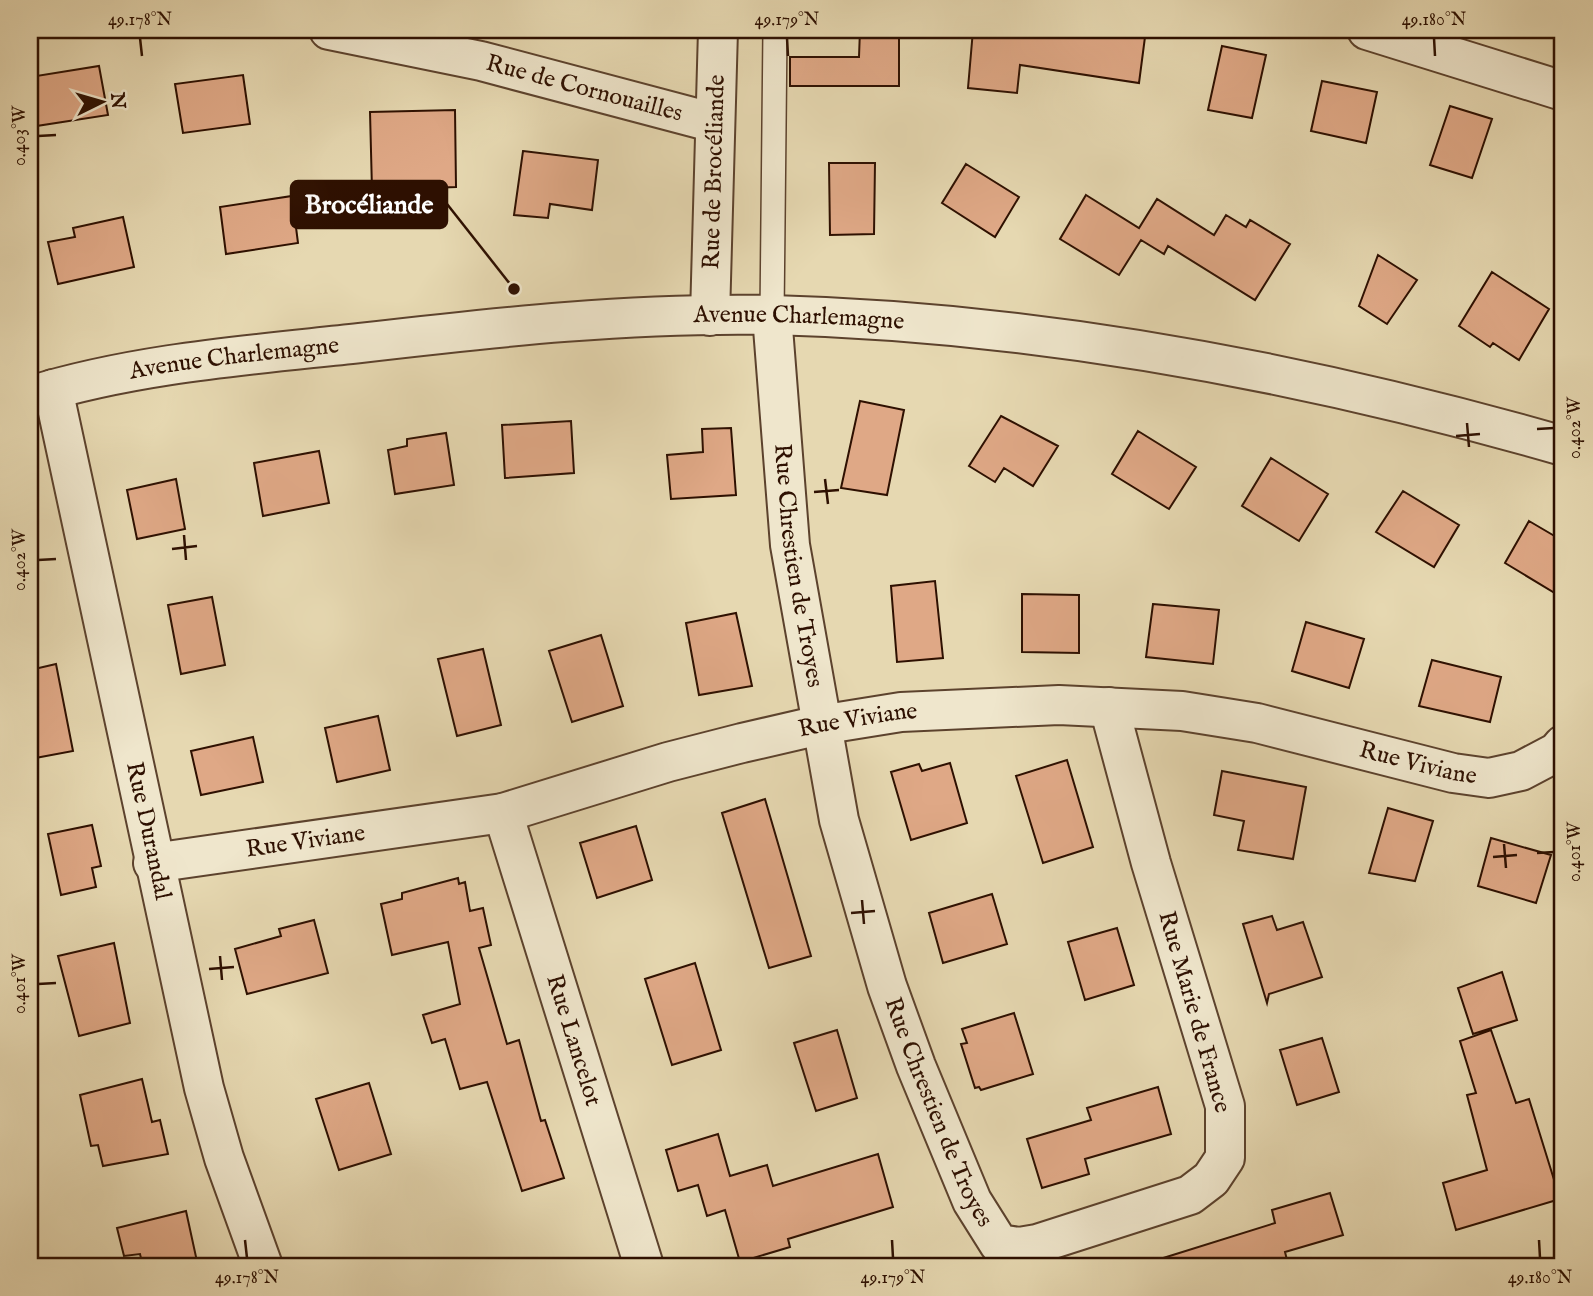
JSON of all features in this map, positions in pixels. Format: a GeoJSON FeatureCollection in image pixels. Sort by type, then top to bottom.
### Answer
{"type":"FeatureCollection","features":[{"type":"Feature","properties":{"kind":"street","name":"Rue de Cornouailles"},"geometry":{"type":"LineString","coordinates":[[329,30],[481,61],[715,123]]}},
{"type":"Feature","properties":{"kind":"street","name":"Rue de Brocéliande"},"geometry":{"type":"LineString","coordinates":[[710,316],[718,30]]}},
{"type":"Feature","properties":{"kind":"street"},"geometry":{"type":"LineString","coordinates":[[1367,30],[1563,91]]}},
{"type":"Feature","properties":{"kind":"street","name":"Avenue Charlemagne"},"geometry":{"type":"LineString","coordinates":[[41,393],[168,366],[490,328],[710,316],[772,316],[941,326],[1121,345],[1296,377],[1563,446]]}},
{"type":"Feature","properties":{"kind":"street","name":"Rue Chrestien de Troyes"},"geometry":{"type":"LineString","coordinates":[[772,316],[790,545],[839,820],[887,986],[916,1066],[972,1201],[999,1244]]}},
{"type":"Feature","properties":{"kind":"street","name":"Rue Durandal"},"geometry":{"type":"LineString","coordinates":[[41,393],[204,1088],[224,1158],[263,1266]]}},
{"type":"Feature","properties":{"kind":"street","name":"Rue Viviane"},"geometry":{"type":"LineString","coordinates":[[153,863],[503,813],[668,762],[820,725],[901,712],[1012,706],[1182,711],[1257,723],[1453,773],[1489,778],[1521,771],[1557,752],[1563,745]]}},
{"type":"Feature","properties":{"kind":"street","name":"Rue Marie de France"},"geometry":{"type":"LineString","coordinates":[[999,1244],[1019,1247],[1037,1244],[1190,1195],[1211,1179],[1225,1158],[1225,1107],[1151,863],[1109,707]]}},
{"type":"Feature","properties":{"kind":"street","name":"Rue Lancelot"},"geometry":{"type":"LineString","coordinates":[[503,813],[644,1266]]}},
{"type":"Feature","properties":{"kind":"lane"},"geometry":{"type":"LineString","coordinates":[[772,316],[775,30]]}},
{"type":"Feature","properties":{"kind":"building"},"geometry":{"type":"Polygon","coordinates":[[[860,30],[899,30],[899,86],[790,86],[790,57],[859,57],[860,30]]]}},
{"type":"Feature","properties":{"kind":"building"},"geometry":{"type":"Polygon","coordinates":[[[973,30],[1097,30],[1145,37],[1139,83],[1020,65],[1017,93],[968,88],[973,30]]]}},
{"type":"Feature","properties":{"kind":"building"},"geometry":{"type":"Polygon","coordinates":[[[1222,46],[1266,55],[1252,118],[1208,110],[1222,46]]]}},
{"type":"Feature","properties":{"kind":"building"},"geometry":{"type":"Polygon","coordinates":[[[99,66],[108,115],[30,127],[30,77],[99,66]]]}},
{"type":"Feature","properties":{"kind":"building"},"geometry":{"type":"Polygon","coordinates":[[[243,75],[250,124],[183,133],[175,84],[243,75]]]}},
{"type":"Feature","properties":{"kind":"building"},"geometry":{"type":"Polygon","coordinates":[[[1322,81],[1377,92],[1366,143],[1311,131],[1322,81]]]}},
{"type":"Feature","properties":{"kind":"building"},"geometry":{"type":"Polygon","coordinates":[[[1450,106],[1492,119],[1472,178],[1430,165],[1450,106]]]}},
{"type":"Feature","properties":{"kind":"building"},"geometry":{"type":"Polygon","coordinates":[[[455,110],[456,187],[372,190],[370,112],[455,110]]]}},
{"type":"Feature","properties":{"kind":"building"},"geometry":{"type":"Polygon","coordinates":[[[523,151],[598,160],[592,210],[550,204],[548,218],[514,215],[523,151]]]}},
{"type":"Feature","properties":{"kind":"building"},"geometry":{"type":"Polygon","coordinates":[[[829,163],[875,163],[874,234],[830,235],[829,163]]]}},
{"type":"Feature","properties":{"kind":"building"},"geometry":{"type":"Polygon","coordinates":[[[966,164],[1019,197],[995,237],[942,203],[966,164]]]}},
{"type":"Feature","properties":{"kind":"building"},"geometry":{"type":"Polygon","coordinates":[[[1086,195],[1139,228],[1157,199],[1214,235],[1226,215],[1246,227],[1250,220],[1290,244],[1255,300],[1168,246],[1164,254],[1141,240],[1119,275],[1060,239],[1086,195]]]}},
{"type":"Feature","properties":{"kind":"building"},"geometry":{"type":"Polygon","coordinates":[[[292,196],[298,243],[226,254],[220,207],[292,196]]]}},
{"type":"Feature","properties":{"kind":"building"},"geometry":{"type":"Polygon","coordinates":[[[123,217],[134,267],[58,284],[48,242],[75,237],[73,228],[123,217]]]}},
{"type":"Feature","properties":{"kind":"building"},"geometry":{"type":"Polygon","coordinates":[[[1378,255],[1417,280],[1387,324],[1359,306],[1378,255]]]}},
{"type":"Feature","properties":{"kind":"building"},"geometry":{"type":"Polygon","coordinates":[[[1492,272],[1549,309],[1519,360],[1493,343],[1490,347],[1459,326],[1492,272]]]}},
{"type":"Feature","properties":{"kind":"building"},"geometry":{"type":"Polygon","coordinates":[[[860,401],[904,410],[887,495],[841,488],[860,401]]]}},
{"type":"Feature","properties":{"kind":"building"},"geometry":{"type":"Polygon","coordinates":[[[1001,416],[1058,446],[1033,486],[1004,468],[995,482],[969,466],[1001,416]]]}},
{"type":"Feature","properties":{"kind":"building"},"geometry":{"type":"Polygon","coordinates":[[[571,421],[574,473],[505,478],[502,425],[571,421]]]}},
{"type":"Feature","properties":{"kind":"building"},"geometry":{"type":"Polygon","coordinates":[[[731,428],[736,495],[671,499],[667,455],[703,452],[702,429],[731,428]]]}},
{"type":"Feature","properties":{"kind":"building"},"geometry":{"type":"Polygon","coordinates":[[[1138,431],[1196,467],[1169,509],[1112,474],[1138,431]]]}},
{"type":"Feature","properties":{"kind":"building"},"geometry":{"type":"Polygon","coordinates":[[[446,433],[454,485],[395,494],[388,450],[407,446],[407,439],[446,433]]]}},
{"type":"Feature","properties":{"kind":"building"},"geometry":{"type":"Polygon","coordinates":[[[319,451],[329,503],[263,516],[254,463],[319,451]]]}},
{"type":"Feature","properties":{"kind":"building"},"geometry":{"type":"Polygon","coordinates":[[[1271,458],[1328,494],[1299,541],[1242,506],[1271,458]]]}},
{"type":"Feature","properties":{"kind":"building"},"geometry":{"type":"Polygon","coordinates":[[[176,479],[185,529],[137,539],[127,490],[176,479]]]}},
{"type":"Feature","properties":{"kind":"building"},"geometry":{"type":"Polygon","coordinates":[[[1403,491],[1459,525],[1434,567],[1376,532],[1403,491]]]}},
{"type":"Feature","properties":{"kind":"building"},"geometry":{"type":"Polygon","coordinates":[[[1529,521],[1563,541],[1563,598],[1505,563],[1529,521]]]}},
{"type":"Feature","properties":{"kind":"building"},"geometry":{"type":"Polygon","coordinates":[[[935,581],[943,658],[897,662],[891,586],[935,581]]]}},
{"type":"Feature","properties":{"kind":"building"},"geometry":{"type":"Polygon","coordinates":[[[1022,594],[1079,595],[1079,653],[1022,652],[1022,594]]]}},
{"type":"Feature","properties":{"kind":"building"},"geometry":{"type":"Polygon","coordinates":[[[212,597],[225,665],[181,674],[168,605],[212,597]]]}},
{"type":"Feature","properties":{"kind":"building"},"geometry":{"type":"Polygon","coordinates":[[[1153,604],[1219,610],[1213,664],[1146,657],[1153,604]]]}},
{"type":"Feature","properties":{"kind":"building"},"geometry":{"type":"Polygon","coordinates":[[[736,613],[752,686],[699,695],[686,623],[736,613]]]}},
{"type":"Feature","properties":{"kind":"building"},"geometry":{"type":"Polygon","coordinates":[[[1306,622],[1364,639],[1349,688],[1292,671],[1306,622]]]}},
{"type":"Feature","properties":{"kind":"building"},"geometry":{"type":"Polygon","coordinates":[[[601,635],[623,706],[572,722],[549,651],[601,635]]]}},
{"type":"Feature","properties":{"kind":"building"},"geometry":{"type":"Polygon","coordinates":[[[483,649],[501,725],[457,736],[438,659],[483,649]]]}},
{"type":"Feature","properties":{"kind":"building"},"geometry":{"type":"Polygon","coordinates":[[[1432,660],[1501,677],[1490,722],[1419,706],[1432,660]]]}},
{"type":"Feature","properties":{"kind":"building"},"geometry":{"type":"Polygon","coordinates":[[[56,664],[73,751],[30,759],[30,670],[56,664]]]}},
{"type":"Feature","properties":{"kind":"building"},"geometry":{"type":"Polygon","coordinates":[[[378,716],[390,770],[337,782],[325,728],[378,716]]]}},
{"type":"Feature","properties":{"kind":"building"},"geometry":{"type":"Polygon","coordinates":[[[253,737],[263,782],[201,795],[191,751],[253,737]]]}},
{"type":"Feature","properties":{"kind":"building"},"geometry":{"type":"Polygon","coordinates":[[[1067,760],[1093,847],[1043,863],[1016,776],[1067,760]]]}},
{"type":"Feature","properties":{"kind":"building"},"geometry":{"type":"Polygon","coordinates":[[[950,763],[967,823],[911,840],[891,772],[919,764],[922,771],[950,763]]]}},
{"type":"Feature","properties":{"kind":"building"},"geometry":{"type":"Polygon","coordinates":[[[1222,771],[1306,787],[1293,859],[1238,850],[1244,821],[1214,815],[1222,771]]]}},
{"type":"Feature","properties":{"kind":"building"},"geometry":{"type":"Polygon","coordinates":[[[765,799],[811,956],[769,968],[722,813],[765,799]]]}},
{"type":"Feature","properties":{"kind":"building"},"geometry":{"type":"Polygon","coordinates":[[[1388,808],[1433,821],[1415,881],[1369,873],[1388,808]]]}},
{"type":"Feature","properties":{"kind":"building"},"geometry":{"type":"Polygon","coordinates":[[[92,825],[101,866],[92,868],[96,887],[61,895],[48,834],[92,825]]]}},
{"type":"Feature","properties":{"kind":"building"},"geometry":{"type":"Polygon","coordinates":[[[636,826],[652,880],[597,898],[580,843],[636,826]]]}},
{"type":"Feature","properties":{"kind":"building"},"geometry":{"type":"Polygon","coordinates":[[[1491,838],[1551,855],[1536,903],[1478,886],[1491,838]]]}},
{"type":"Feature","properties":{"kind":"building"},"geometry":{"type":"Polygon","coordinates":[[[458,878],[459,884],[465,882],[470,911],[483,908],[491,945],[479,948],[507,1044],[519,1040],[541,1121],[545,1120],[564,1178],[522,1191],[487,1082],[460,1089],[445,1039],[432,1043],[423,1015],[460,1004],[448,942],[392,955],[381,904],[402,899],[402,893],[458,878]]]}},
{"type":"Feature","properties":{"kind":"building"},"geometry":{"type":"Polygon","coordinates":[[[992,894],[1007,944],[943,963],[929,913],[992,894]]]}},
{"type":"Feature","properties":{"kind":"building"},"geometry":{"type":"Polygon","coordinates":[[[1272,916],[1277,930],[1303,922],[1322,977],[1269,994],[1267,1003],[1243,924],[1272,916]]]}},
{"type":"Feature","properties":{"kind":"building"},"geometry":{"type":"Polygon","coordinates":[[[314,920],[328,973],[247,994],[235,949],[281,936],[279,929],[314,920]]]}},
{"type":"Feature","properties":{"kind":"building"},"geometry":{"type":"Polygon","coordinates":[[[1117,928],[1134,985],[1085,1000],[1068,942],[1117,928]]]}},
{"type":"Feature","properties":{"kind":"building"},"geometry":{"type":"Polygon","coordinates":[[[114,943],[130,1023],[79,1036],[58,956],[114,943]]]}},
{"type":"Feature","properties":{"kind":"building"},"geometry":{"type":"Polygon","coordinates":[[[695,963],[721,1050],[672,1065],[645,979],[695,963]]]}},
{"type":"Feature","properties":{"kind":"building"},"geometry":{"type":"Polygon","coordinates":[[[1502,972],[1517,1020],[1473,1034],[1458,988],[1502,972]]]}},
{"type":"Feature","properties":{"kind":"building"},"geometry":{"type":"Polygon","coordinates":[[[1014,1013],[1033,1074],[981,1090],[979,1087],[975,1088],[961,1044],[967,1043],[962,1029],[1014,1013]]]}},
{"type":"Feature","properties":{"kind":"building"},"geometry":{"type":"Polygon","coordinates":[[[837,1030],[857,1098],[816,1111],[794,1043],[837,1030]]]}},
{"type":"Feature","properties":{"kind":"building"},"geometry":{"type":"Polygon","coordinates":[[[1491,1030],[1516,1103],[1529,1099],[1560,1199],[1456,1230],[1443,1183],[1487,1170],[1467,1095],[1476,1093],[1460,1041],[1491,1030]]]}},
{"type":"Feature","properties":{"kind":"building"},"geometry":{"type":"Polygon","coordinates":[[[1322,1038],[1339,1092],[1297,1105],[1280,1050],[1322,1038]]]}},
{"type":"Feature","properties":{"kind":"building"},"geometry":{"type":"Polygon","coordinates":[[[142,1079],[152,1122],[160,1120],[168,1154],[103,1166],[98,1145],[91,1146],[80,1095],[142,1079]]]}},
{"type":"Feature","properties":{"kind":"building"},"geometry":{"type":"Polygon","coordinates":[[[369,1083],[391,1154],[339,1170],[316,1099],[369,1083]]]}},
{"type":"Feature","properties":{"kind":"building"},"geometry":{"type":"Polygon","coordinates":[[[1158,1087],[1171,1134],[1085,1159],[1089,1174],[1042,1188],[1027,1139],[1091,1120],[1087,1108],[1158,1087]]]}},
{"type":"Feature","properties":{"kind":"building"},"geometry":{"type":"Polygon","coordinates":[[[718,1134],[730,1176],[767,1165],[773,1186],[878,1154],[893,1207],[788,1239],[790,1247],[740,1262],[725,1210],[707,1216],[698,1185],[678,1191],[666,1150],[718,1134]]]}},
{"type":"Feature","properties":{"kind":"building"},"geometry":{"type":"Polygon","coordinates":[[[1330,1193],[1343,1235],[1285,1252],[1287,1260],[1268,1266],[1161,1266],[1160,1259],[1275,1223],[1272,1210],[1330,1193]]]}},
{"type":"Feature","properties":{"kind":"building"},"geometry":{"type":"Polygon","coordinates":[[[186,1211],[198,1266],[143,1266],[140,1254],[124,1256],[117,1228],[186,1211]]]}},
{"type":"Feature","properties":{"kind":"place","name":"Brocéliande"},"geometry":{"type":"Point","coordinates":[514,289]}}]}
